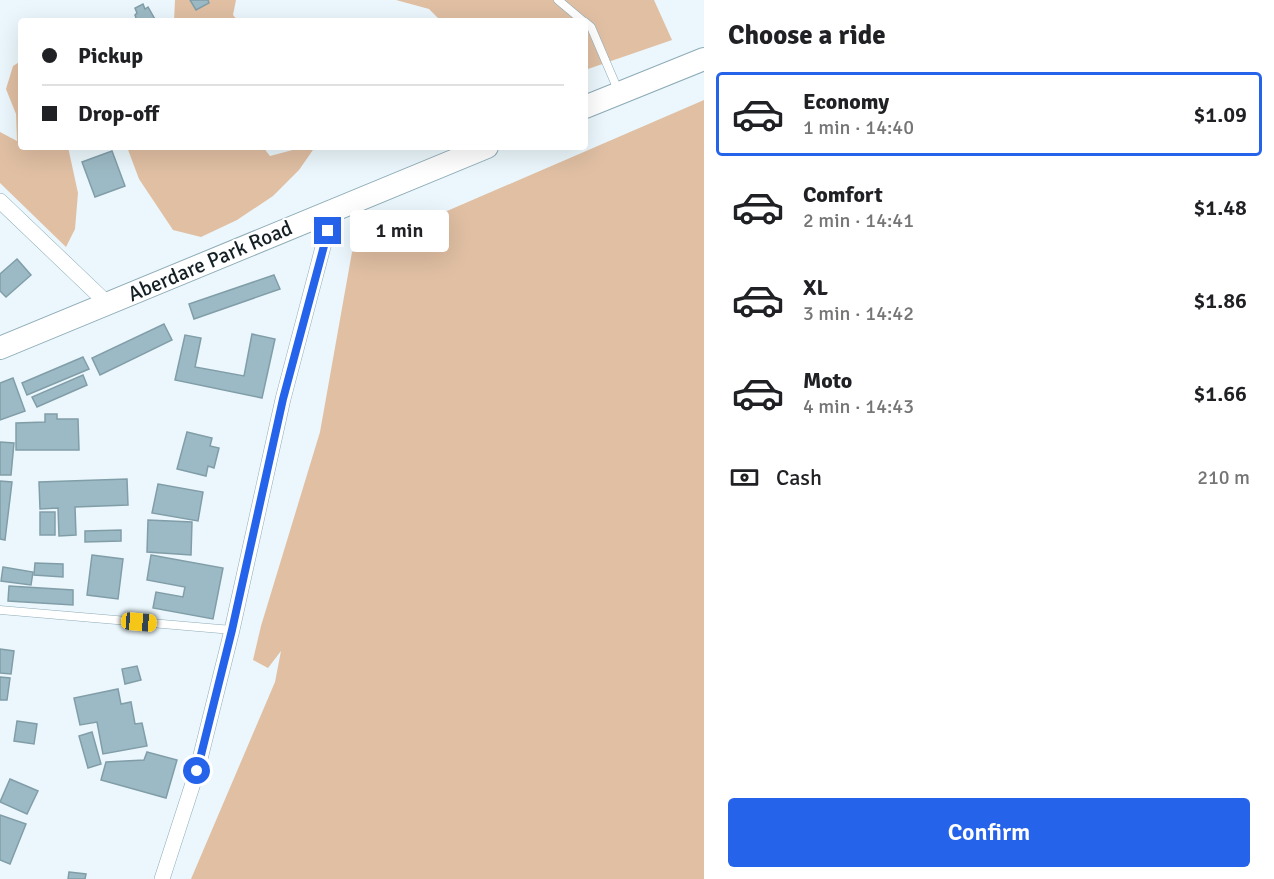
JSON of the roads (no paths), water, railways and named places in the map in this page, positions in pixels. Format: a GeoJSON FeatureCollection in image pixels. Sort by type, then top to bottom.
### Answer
{"type":"FeatureCollection","features":[{"type":"Feature","properties":{"kind":"street"},"geometry":{"type":"LineString","coordinates":[[588,106],[704,58]]}},
{"type":"Feature","properties":{"kind":"street","name":"Aberdare Park Road"},"geometry":{"type":"LineString","coordinates":[[0,348],[109,305],[333,209],[480,150]]}},
{"type":"Feature","properties":{"kind":"street"},"geometry":{"type":"LineString","coordinates":[[0,201],[109,305]]}},
{"type":"Feature","properties":{"kind":"street"},"geometry":{"type":"LineString","coordinates":[[162,879],[197,771],[232,630],[283,399],[333,209]]}},
{"type":"Feature","properties":{"kind":"lane"},"geometry":{"type":"LineString","coordinates":[[558,0],[579,18]]}},
{"type":"Feature","properties":{"kind":"lane"},"geometry":{"type":"LineString","coordinates":[[588,25],[591,27],[620,94]]}},
{"type":"Feature","properties":{"kind":"lane"},"geometry":{"type":"LineString","coordinates":[[0,610],[232,630]]}}]}
